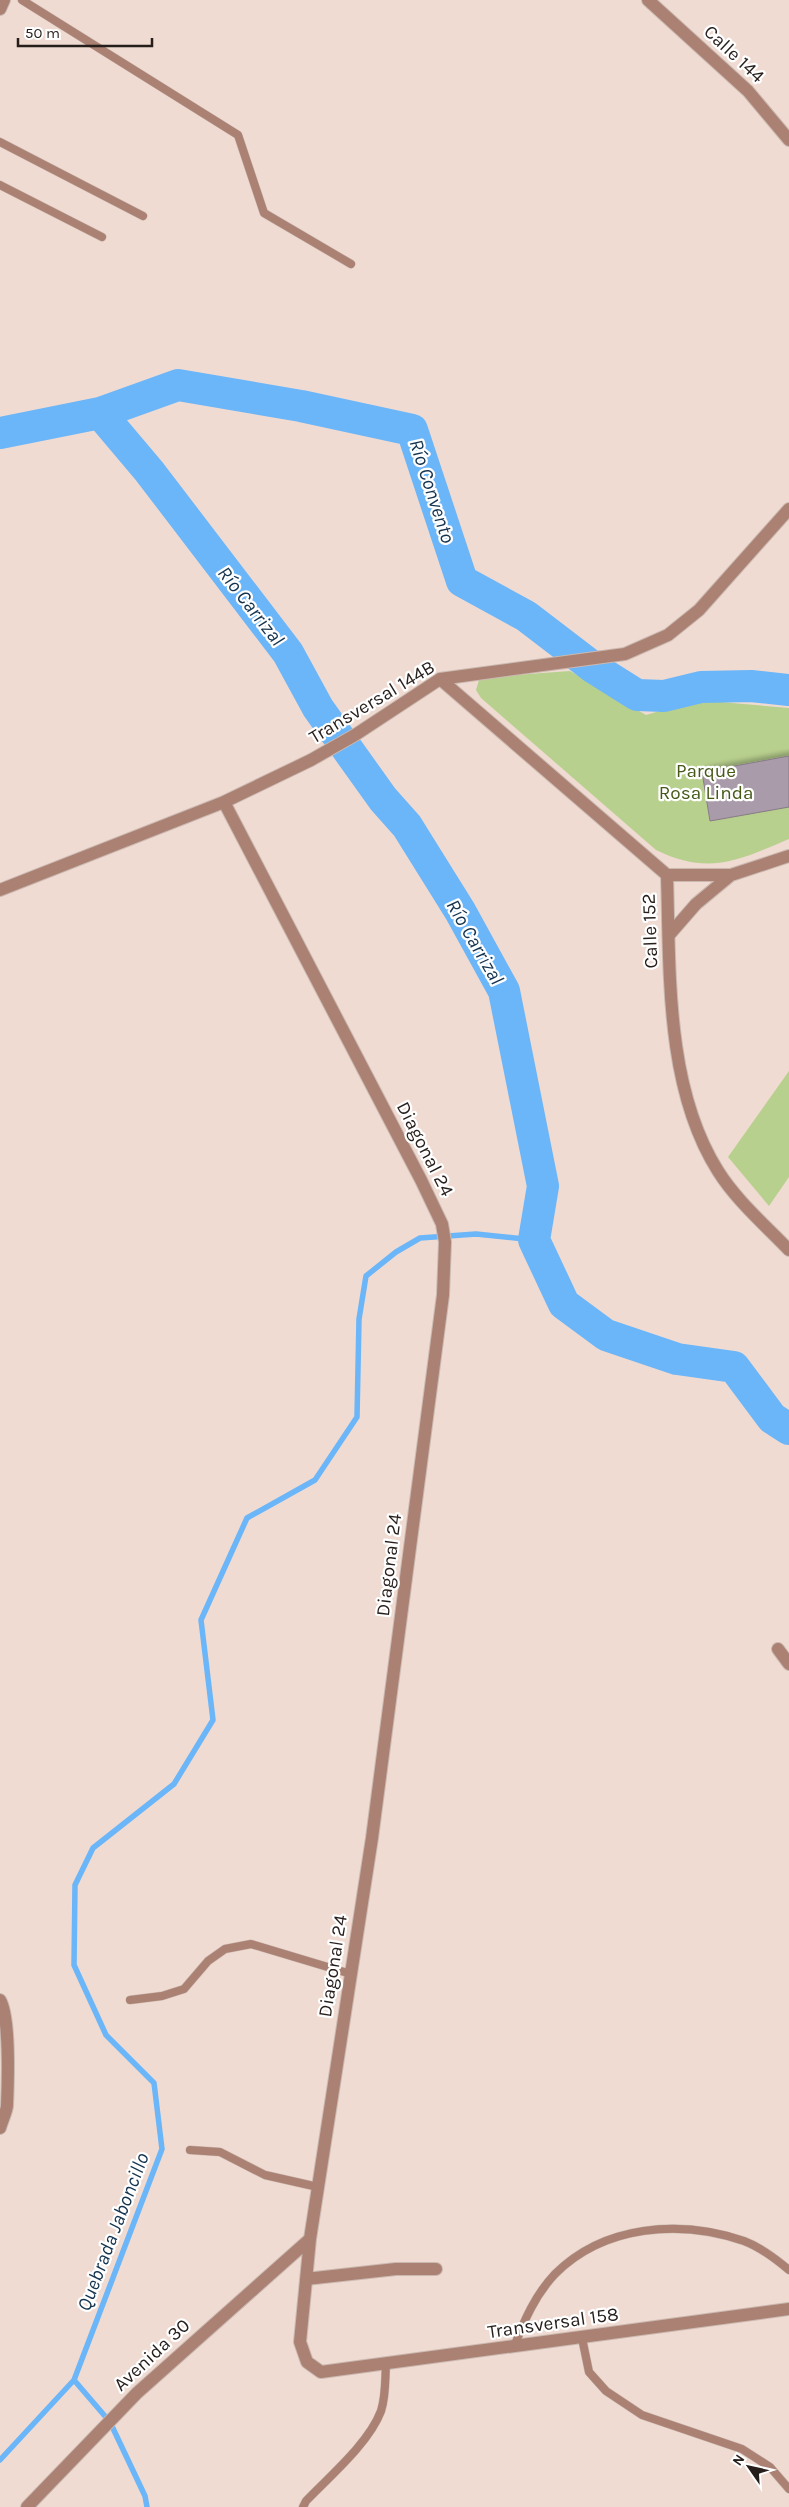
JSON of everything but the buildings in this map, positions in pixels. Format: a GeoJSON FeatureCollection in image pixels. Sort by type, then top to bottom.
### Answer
{"type":"FeatureCollection","features":[{"type":"Feature","properties":{"kind":"street"},"geometry":{"type":"LineString","coordinates":[[0,9],[4,0]]}},
{"type":"Feature","properties":{"kind":"street","name":"Calle 144"},"geometry":{"type":"LineString","coordinates":[[648,0],[748,91],[789,140]]}},
{"type":"Feature","properties":{"kind":"street","name":"Transversal 144B"},"geometry":{"type":"LineString","coordinates":[[0,890],[224,802],[310,760],[355,735],[440,679],[625,654],[668,635],[699,610],[789,509]]}},
{"type":"Feature","properties":{"kind":"street","name":"Calle 152"},"geometry":{"type":"LineString","coordinates":[[440,679],[667,875],[670,988],[685,1093],[691,1112],[707,1151],[719,1173],[789,1250]]}},
{"type":"Feature","properties":{"kind":"street","name":"Diagonal 24"},"geometry":{"type":"LineString","coordinates":[[224,802],[421,1180],[442,1224],[445,1242],[443,1295],[372,1838],[310,2239],[300,2342],[307,2362],[321,2372]]}},
{"type":"Feature","properties":{"kind":"street"},"geometry":{"type":"LineString","coordinates":[[667,875],[731,875],[789,856]]}},
{"type":"Feature","properties":{"kind":"street"},"geometry":{"type":"LineString","coordinates":[[669,935],[696,904],[731,875]]}},
{"type":"Feature","properties":{"kind":"street"},"geometry":{"type":"LineString","coordinates":[[778,1649],[789,1664]]}},
{"type":"Feature","properties":{"kind":"street"},"geometry":{"type":"LineString","coordinates":[[0,2000],[4,2007],[7,2060],[7,2108],[0,2128]]}},
{"type":"Feature","properties":{"kind":"street","name":"Avenida 30"},"geometry":{"type":"LineString","coordinates":[[26,2507],[137,2393],[310,2239]]}},
{"type":"Feature","properties":{"kind":"street"},"geometry":{"type":"LineString","coordinates":[[306,2279],[327,2275],[396,2269],[436,2269]]}},
{"type":"Feature","properties":{"kind":"street","name":"Transversal 158"},"geometry":{"type":"LineString","coordinates":[[321,2372],[789,2309]]}},
{"type":"Feature","properties":{"kind":"lane"},"geometry":{"type":"LineString","coordinates":[[22,0],[238,135],[264,213],[351,264]]}},
{"type":"Feature","properties":{"kind":"lane"},"geometry":{"type":"LineString","coordinates":[[0,142],[143,216]]}},
{"type":"Feature","properties":{"kind":"lane"},"geometry":{"type":"LineString","coordinates":[[0,185],[102,237]]}},
{"type":"Feature","properties":{"kind":"lane"},"geometry":{"type":"LineString","coordinates":[[130,2000],[162,1996],[184,1989],[208,1961],[225,1949],[251,1944],[351,1974]]}},
{"type":"Feature","properties":{"kind":"lane"},"geometry":{"type":"LineString","coordinates":[[190,2150],[220,2152],[265,2175],[318,2186]]}},
{"type":"Feature","properties":{"kind":"lane"},"geometry":{"type":"LineString","coordinates":[[514,2347],[523,2322],[537,2297],[554,2275],[593,2245],[633,2232],[678,2228],[714,2233],[745,2241],[773,2257],[789,2270]]}},
{"type":"Feature","properties":{"kind":"lane"},"geometry":{"type":"LineString","coordinates":[[582,2338],[588,2372],[606,2391],[642,2415],[742,2449],[770,2467],[789,2490]]}},
{"type":"Feature","properties":{"kind":"lane"},"geometry":{"type":"LineString","coordinates":[[303,2507],[306,2501],[362,2440],[380,2413],[386,2364]]}},
{"type":"Feature","properties":{"kind":"green space","name":"Parque Rosa Linda"},"geometry":{"type":"Polygon","coordinates":[[[570,671],[646,715],[697,700],[789,708],[789,839],[739,859],[724,862],[692,862],[675,858],[656,850],[481,698],[476,690],[479,680],[487,677],[570,671]]]}},
{"type":"Feature","properties":{"kind":"green space"},"geometry":{"type":"Polygon","coordinates":[[[789,1071],[789,1177],[769,1206],[728,1157],[789,1071]]]}},
{"type":"Feature","properties":{"kind":"waterway","name":"Río Convento"},"geometry":{"type":"LineString","coordinates":[[0,433],[100,413],[178,385],[301,406],[412,430],[462,581],[526,616],[594,668],[637,695],[664,696],[701,687],[751,686],[789,690]]}},
{"type":"Feature","properties":{"kind":"waterway","name":"Río Carrizal"},"geometry":{"type":"LineString","coordinates":[[100,413],[149,471],[288,653],[318,708],[383,799],[407,826],[460,911],[504,991],[543,1186],[534,1240],[564,1304],[606,1335],[677,1359],[734,1367],[772,1418],[789,1429]]}},
{"type":"Feature","properties":{"kind":"waterway","name":"Quebrada Jaboncillo"},"geometry":{"type":"LineString","coordinates":[[0,2460],[74,2380],[162,2149],[154,2083],[106,2035],[74,1965],[75,1885],[93,1848],[174,1784],[213,1720],[201,1620],[247,1518],[315,1480],[357,1417],[359,1319],[366,1276],[396,1252],[420,1238],[476,1234],[534,1240]]}},
{"type":"Feature","properties":{"kind":"waterway","name":"Quebrada Jaboncillo"},"geometry":{"type":"LineString","coordinates":[[74,2380],[110,2422],[145,2496],[147,2507]]}}]}
